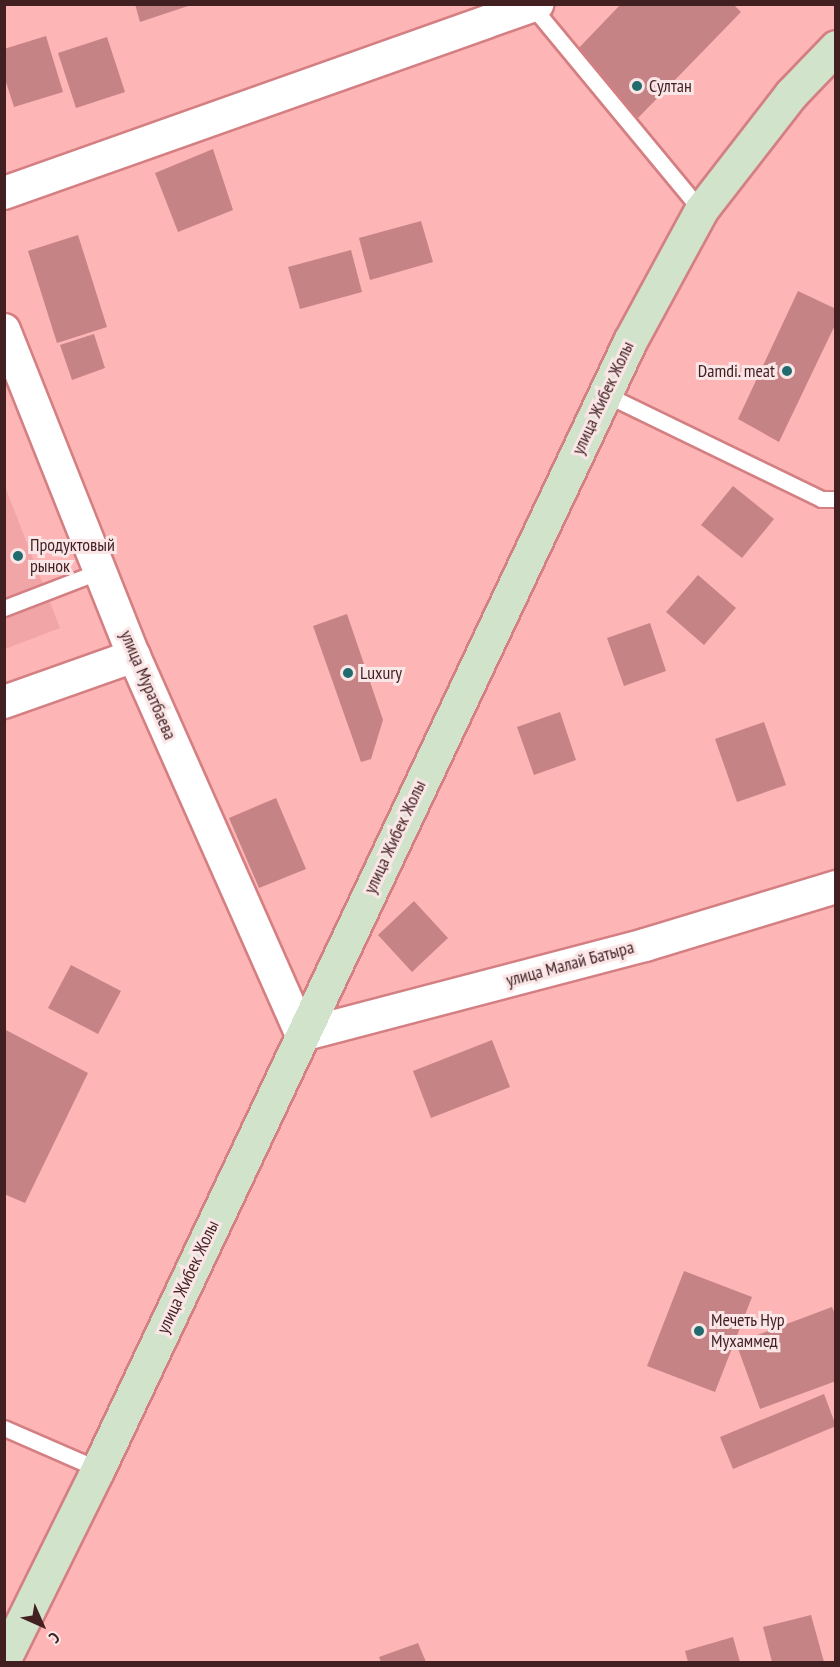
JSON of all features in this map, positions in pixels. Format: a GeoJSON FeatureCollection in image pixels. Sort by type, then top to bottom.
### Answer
{"type":"FeatureCollection","features":[{"type":"Feature","properties":{"kind":"main road","name":"улица Жибек Жолы"},"geometry":{"type":"LineString","coordinates":[[4,1659],[98,1469],[630,341],[701,210],[791,94],[836,47]]}},
{"type":"Feature","properties":{"kind":"street"},"geometry":{"type":"LineString","coordinates":[[4,193],[534,5]]}},
{"type":"Feature","properties":{"kind":"street","name":"улица Муратбаева"},"geometry":{"type":"LineString","coordinates":[[4,330],[13,378],[100,571],[134,656],[302,1035]]}},
{"type":"Feature","properties":{"kind":"street"},"geometry":{"type":"LineString","coordinates":[[4,702],[134,656]]}},
{"type":"Feature","properties":{"kind":"street","name":"улица Малай Батыра"},"geometry":{"type":"LineString","coordinates":[[302,1035],[645,945],[836,887]]}},
{"type":"Feature","properties":{"kind":"lane"},"geometry":{"type":"LineString","coordinates":[[534,5],[701,210]]}},
{"type":"Feature","properties":{"kind":"lane"},"geometry":{"type":"LineString","coordinates":[[605,394],[821,500],[836,499]]}},
{"type":"Feature","properties":{"kind":"lane"},"geometry":{"type":"LineString","coordinates":[[4,608],[100,571]]}},
{"type":"Feature","properties":{"kind":"lane"},"geometry":{"type":"LineString","coordinates":[[4,1428],[98,1469]]}},
{"type":"Feature","properties":{"kind":"shaded area","name":"Продуктовый рынок"},"geometry":{"type":"Polygon","coordinates":[[[4,484],[60,628],[5,649],[4,649],[4,484]]]}},
{"type":"Feature","properties":{"kind":"building"},"geometry":{"type":"Polygon","coordinates":[[[135,4],[191,4],[191,5],[140,22],[135,4]]]}},
{"type":"Feature","properties":{"kind":"building","name":"Султан"},"geometry":{"type":"Polygon","coordinates":[[[621,4],[733,4],[741,12],[638,118],[573,54],[621,4]]]}},
{"type":"Feature","properties":{"kind":"building"},"geometry":{"type":"Polygon","coordinates":[[[46,36],[63,92],[14,107],[4,76],[4,49],[46,36]]]}},
{"type":"Feature","properties":{"kind":"building"},"geometry":{"type":"Polygon","coordinates":[[[107,37],[125,92],[76,108],[58,53],[107,37]]]}},
{"type":"Feature","properties":{"kind":"building"},"geometry":{"type":"Polygon","coordinates":[[[213,149],[233,210],[178,232],[155,173],[213,149]]]}},
{"type":"Feature","properties":{"kind":"building"},"geometry":{"type":"Polygon","coordinates":[[[421,221],[433,262],[370,280],[359,238],[421,221]]]}},
{"type":"Feature","properties":{"kind":"building"},"geometry":{"type":"Polygon","coordinates":[[[78,235],[107,327],[57,343],[28,251],[78,235]]]}},
{"type":"Feature","properties":{"kind":"building"},"geometry":{"type":"Polygon","coordinates":[[[351,250],[362,292],[300,309],[288,267],[351,250]]]}},
{"type":"Feature","properties":{"kind":"building","name":"Damdi. meat"},"geometry":{"type":"Polygon","coordinates":[[[798,291],[836,309],[836,323],[779,442],[738,419],[798,291]]]}},
{"type":"Feature","properties":{"kind":"building"},"geometry":{"type":"Polygon","coordinates":[[[94,334],[105,368],[72,380],[60,345],[94,334]]]}},
{"type":"Feature","properties":{"kind":"building"},"geometry":{"type":"Polygon","coordinates":[[[733,486],[774,519],[742,558],[701,525],[733,486]]]}},
{"type":"Feature","properties":{"kind":"building"},"geometry":{"type":"Polygon","coordinates":[[[698,575],[736,608],[704,645],[666,612],[698,575]]]}},
{"type":"Feature","properties":{"kind":"building","name":"Luxury"},"geometry":{"type":"Polygon","coordinates":[[[347,614],[383,720],[371,759],[361,762],[313,626],[347,614]]]}},
{"type":"Feature","properties":{"kind":"building"},"geometry":{"type":"Polygon","coordinates":[[[650,623],[666,671],[624,686],[607,638],[650,623]]]}},
{"type":"Feature","properties":{"kind":"building"},"geometry":{"type":"Polygon","coordinates":[[[560,712],[576,760],[534,775],[517,727],[560,712]]]}},
{"type":"Feature","properties":{"kind":"building"},"geometry":{"type":"Polygon","coordinates":[[[764,722],[786,785],[737,802],[715,739],[764,722]]]}},
{"type":"Feature","properties":{"kind":"building"},"geometry":{"type":"Polygon","coordinates":[[[276,798],[306,869],[259,888],[229,818],[276,798]]]}},
{"type":"Feature","properties":{"kind":"building"},"geometry":{"type":"Polygon","coordinates":[[[414,901],[448,938],[412,972],[378,935],[414,901]]]}},
{"type":"Feature","properties":{"kind":"building"},"geometry":{"type":"Polygon","coordinates":[[[71,965],[121,991],[98,1034],[48,1008],[71,965]]]}},
{"type":"Feature","properties":{"kind":"building"},"geometry":{"type":"Polygon","coordinates":[[[4,1029],[88,1073],[25,1203],[4,1194],[4,1029]]]}},
{"type":"Feature","properties":{"kind":"building"},"geometry":{"type":"Polygon","coordinates":[[[492,1040],[510,1087],[431,1118],[413,1071],[492,1040]]]}},
{"type":"Feature","properties":{"kind":"building","name":"Мечеть Нур Мухаммед"},"geometry":{"type":"Polygon","coordinates":[[[684,1271],[752,1297],[715,1392],[647,1366],[684,1271]]]}},
{"type":"Feature","properties":{"kind":"building"},"geometry":{"type":"Polygon","coordinates":[[[832,1307],[836,1316],[836,1381],[760,1409],[736,1343],[832,1307]]]}},
{"type":"Feature","properties":{"kind":"building"},"geometry":{"type":"Polygon","coordinates":[[[824,1394],[836,1426],[733,1469],[720,1437],[824,1394]]]}},
{"type":"Feature","properties":{"kind":"building"},"geometry":{"type":"Polygon","coordinates":[[[811,1615],[824,1662],[772,1662],[763,1627],[811,1615]]]}},
{"type":"Feature","properties":{"kind":"building"},"geometry":{"type":"Polygon","coordinates":[[[733,1637],[740,1662],[688,1662],[685,1651],[733,1637]]]}},
{"type":"Feature","properties":{"kind":"building"},"geometry":{"type":"Polygon","coordinates":[[[418,1643],[426,1662],[381,1662],[379,1657],[418,1643]]]}},
{"type":"Feature","properties":{"kind":"place","name":"Султан"},"geometry":{"type":"Point","coordinates":[637,86]}},
{"type":"Feature","properties":{"kind":"place","name":"Damdi. meat"},"geometry":{"type":"Point","coordinates":[787,371]}},
{"type":"Feature","properties":{"kind":"place","name":"Продуктовый рынок"},"geometry":{"type":"Point","coordinates":[18,556]}},
{"type":"Feature","properties":{"kind":"place","name":"Luxury"},"geometry":{"type":"Point","coordinates":[348,673]}},
{"type":"Feature","properties":{"kind":"place","name":"Мечеть Нур Мухаммед"},"geometry":{"type":"Point","coordinates":[699,1331]}}]}
